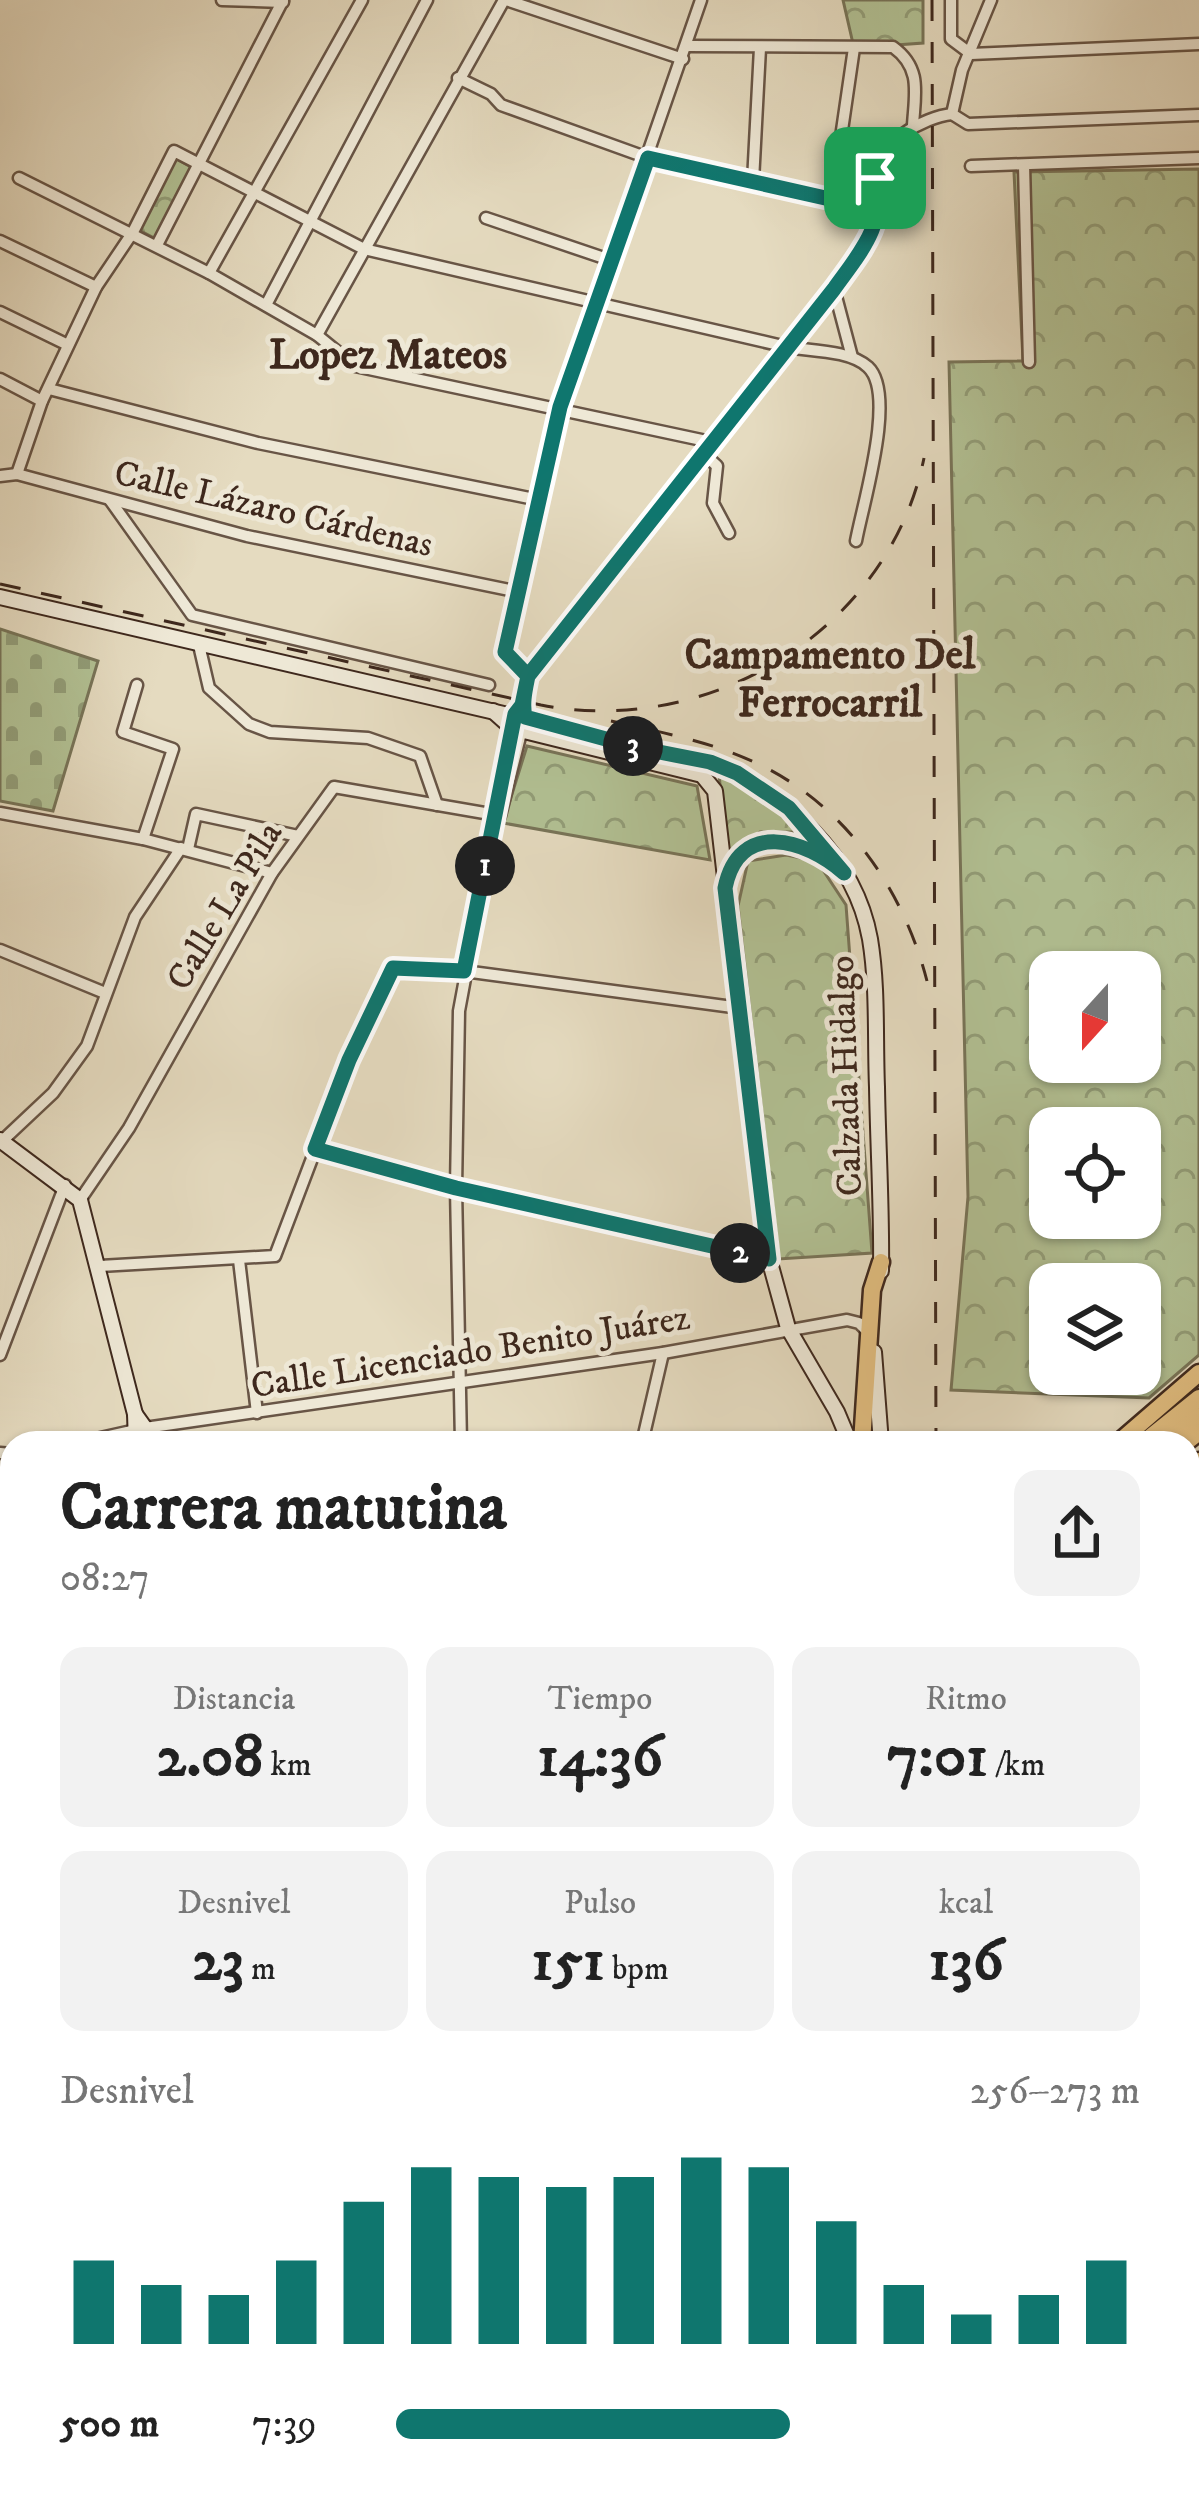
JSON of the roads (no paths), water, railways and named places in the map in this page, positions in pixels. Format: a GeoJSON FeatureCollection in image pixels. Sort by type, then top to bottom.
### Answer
{"type":"FeatureCollection","features":[{"type":"Feature","properties":{"kind":"main road"},"geometry":{"type":"LineString","coordinates":[[863,1431],[872,1290],[881,1262]]}},
{"type":"Feature","properties":{"kind":"main road"},"geometry":{"type":"LineString","coordinates":[[1136,1431],[1199,1373]]}},
{"type":"Feature","properties":{"kind":"main road"},"geometry":{"type":"LineString","coordinates":[[1140,1431],[1195,1392]]}},
{"type":"Feature","properties":{"kind":"main road"},"geometry":{"type":"LineString","coordinates":[[1154,1431],[1195,1392]]}},
{"type":"Feature","properties":{"kind":"street"},"geometry":{"type":"LineString","coordinates":[[157,244],[283,1],[222,0]]}},
{"type":"Feature","properties":{"kind":"street"},"geometry":{"type":"LineString","coordinates":[[209,273],[362,0]]}},
{"type":"Feature","properties":{"kind":"street"},"geometry":{"type":"LineString","coordinates":[[266,305],[427,0]]}},
{"type":"Feature","properties":{"kind":"street"},"geometry":{"type":"LineString","coordinates":[[317,335],[505,0],[685,53],[893,47],[907,57],[916,73],[913,125]]}},
{"type":"Feature","properties":{"kind":"street"},"geometry":{"type":"LineString","coordinates":[[951,0],[951,39],[971,54],[1199,44]]}},
{"type":"Feature","properties":{"kind":"street"},"geometry":{"type":"LineString","coordinates":[[952,114],[962,70],[991,0]]}},
{"type":"Feature","properties":{"kind":"street"},"geometry":{"type":"LineString","coordinates":[[528,676],[505,652],[560,407],[701,2]]}},
{"type":"Feature","properties":{"kind":"street"},"geometry":{"type":"LineString","coordinates":[[832,200],[854,48]]}},
{"type":"Feature","properties":{"kind":"street"},"geometry":{"type":"LineString","coordinates":[[753,181],[760,49]]}},
{"type":"Feature","properties":{"kind":"street"},"geometry":{"type":"LineString","coordinates":[[458,78],[491,94],[501,105],[648,158],[878,211]]}},
{"type":"Feature","properties":{"kind":"street"},"geometry":{"type":"LineString","coordinates":[[852,204],[913,125],[952,114],[968,124],[1199,116]]}},
{"type":"Feature","properties":{"kind":"street"},"geometry":{"type":"LineString","coordinates":[[0,476],[17,474],[45,395],[96,287],[133,232],[174,151],[364,249],[867,365],[879,382],[882,406],[856,541]]}},
{"type":"Feature","properties":{"kind":"street"},"geometry":{"type":"LineString","coordinates":[[971,166],[1199,158]]}},
{"type":"Feature","properties":{"kind":"street"},"geometry":{"type":"LineString","coordinates":[[1024,165],[1029,362]]}},
{"type":"Feature","properties":{"kind":"street"},"geometry":{"type":"LineString","coordinates":[[20,178],[209,273],[317,335],[355,366],[711,442]]}},
{"type":"Feature","properties":{"kind":"street"},"geometry":{"type":"LineString","coordinates":[[461,1431],[456,1188],[459,1011],[495,818],[528,676],[874,232],[880,195],[875,178]]}},
{"type":"Feature","properties":{"kind":"street"},"geometry":{"type":"LineString","coordinates":[[487,218],[613,261]]}},
{"type":"Feature","properties":{"kind":"street"},"geometry":{"type":"LineString","coordinates":[[0,241],[96,287]]}},
{"type":"Feature","properties":{"kind":"street"},"geometry":{"type":"LineString","coordinates":[[834,289],[852,358]]}},
{"type":"Feature","properties":{"kind":"street"},"geometry":{"type":"LineString","coordinates":[[0,312],[68,345]]}},
{"type":"Feature","properties":{"kind":"street"},"geometry":{"type":"LineString","coordinates":[[0,379],[45,395],[258,443],[539,500]]}},
{"type":"Feature","properties":{"kind":"street"},"geometry":{"type":"LineString","coordinates":[[703,453],[717,466],[712,503],[729,533]]}},
{"type":"Feature","properties":{"kind":"street","name":"Calle Lázaro Cárdenas"},"geometry":{"type":"LineString","coordinates":[[17,474],[247,536],[519,592]]}},
{"type":"Feature","properties":{"kind":"street"},"geometry":{"type":"LineString","coordinates":[[110,500],[192,615],[489,685]]}},
{"type":"Feature","properties":{"kind":"street","name":"Calzada Hidalgo"},"geometry":{"type":"LineString","coordinates":[[0,597],[639,748],[762,787],[789,808],[844,873],[870,940],[881,1262],[874,1334],[880,1431]]}},
{"type":"Feature","properties":{"kind":"street"},"geometry":{"type":"LineString","coordinates":[[199,645],[209,688],[249,724],[270,732],[368,738],[420,756],[437,805]]}},
{"type":"Feature","properties":{"kind":"street"},"geometry":{"type":"LineString","coordinates":[[137,685],[123,731],[172,749],[143,839]]}},
{"type":"Feature","properties":{"kind":"street"},"geometry":{"type":"LineString","coordinates":[[706,769],[715,791],[769,1259],[788,1328],[845,1431]]}},
{"type":"Feature","properties":{"kind":"street","name":"Calle La Pila"},"geometry":{"type":"LineString","coordinates":[[80,1200],[129,1128],[272,873],[334,787],[495,818]]}},
{"type":"Feature","properties":{"kind":"street"},"geometry":{"type":"LineString","coordinates":[[0,813],[143,839],[272,873]]}},
{"type":"Feature","properties":{"kind":"street"},"geometry":{"type":"LineString","coordinates":[[140,1431],[80,1200],[1,1140],[53,1093],[87,1046],[136,917],[184,849],[196,814],[298,836]]}},
{"type":"Feature","properties":{"kind":"street"},"geometry":{"type":"LineString","coordinates":[[725,888],[738,857],[752,846],[773,842],[807,846],[844,873]]}},
{"type":"Feature","properties":{"kind":"street"},"geometry":{"type":"LineString","coordinates":[[0,950],[105,994]]}},
{"type":"Feature","properties":{"kind":"street"},"geometry":{"type":"LineString","coordinates":[[100,1266],[274,1256],[349,1060],[393,968],[464,971],[740,1008]]}},
{"type":"Feature","properties":{"kind":"street"},"geometry":{"type":"LineString","coordinates":[[315,1149],[456,1188],[769,1259]]}},
{"type":"Feature","properties":{"kind":"street"},"geometry":{"type":"LineString","coordinates":[[0,1355],[65,1185]]}},
{"type":"Feature","properties":{"kind":"street"},"geometry":{"type":"LineString","coordinates":[[238,1260],[256,1413]]}},
{"type":"Feature","properties":{"kind":"street","name":"Calle Licenciado Benito Juárez"},"geometry":{"type":"LineString","coordinates":[[146,1431],[663,1353],[788,1328],[847,1320],[860,1323],[868,1332]]}},
{"type":"Feature","properties":{"kind":"street"},"geometry":{"type":"LineString","coordinates":[[645,1431],[663,1353]]}},
{"type":"Feature","properties":{"kind":"railway"},"geometry":{"type":"LineString","coordinates":[[932,0],[936,1431]]}},
{"type":"Feature","properties":{"kind":"railway"},"geometry":{"type":"LineString","coordinates":[[0,584],[541,705],[604,711],[667,705],[727,687],[782,658],[832,620],[873,574],[904,519],[924,458]]}},
{"type":"Feature","properties":{"kind":"railway"},"geometry":{"type":"LineString","coordinates":[[611,721],[737,755],[816,800],[865,852],[885,882],[903,913],[927,981]]}},
{"type":"Feature","properties":{"kind":"district","name":"Lopez Mateos"},"geometry":{"type":"Point","coordinates":[388,353]}},
{"type":"Feature","properties":{"kind":"district","name":"Campamento Del Ferrocarril"},"geometry":{"type":"Point","coordinates":[830,677]}}]}
